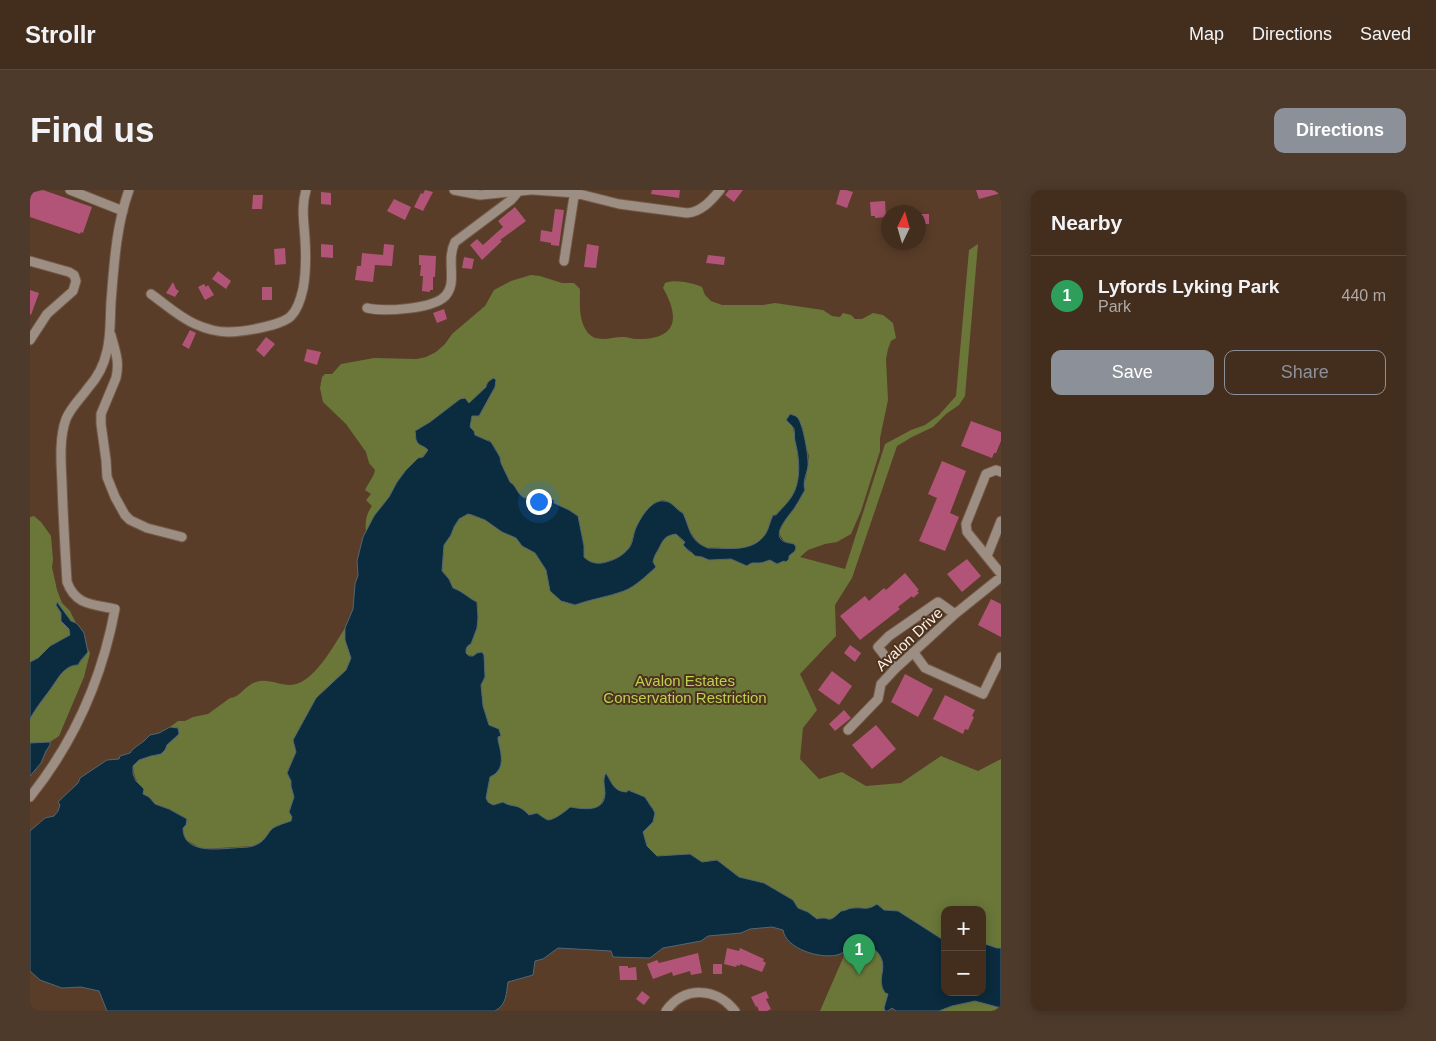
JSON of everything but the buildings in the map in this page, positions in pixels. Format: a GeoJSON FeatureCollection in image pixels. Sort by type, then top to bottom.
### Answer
{"type":"FeatureCollection","features":[{"type":"Feature","properties":{"kind":"street"},"geometry":{"type":"LineString","coordinates":[[70,190],[122,210]]}},
{"type":"Feature","properties":{"kind":"street"},"geometry":{"type":"LineString","coordinates":[[30,797],[60,756],[88,703],[107,649],[115,609],[85,603],[76,598],[70,591],[67,582],[62,467],[63,432],[71,410],[90,386],[102,366],[107,350],[114,269],[122,210],[129,190]]}},
{"type":"Feature","properties":{"kind":"street"},"geometry":{"type":"LineString","coordinates":[[151,294],[194,324],[227,332],[272,324],[290,317],[300,302],[303,289],[306,260],[303,214],[306,190]]}},
{"type":"Feature","properties":{"kind":"street"},"geometry":{"type":"LineString","coordinates":[[454,190],[480,195],[530,190]]}},
{"type":"Feature","properties":{"kind":"street"},"geometry":{"type":"LineString","coordinates":[[534,190],[575,192],[619,204],[666,211],[692,212],[703,207],[720,190]]}},
{"type":"Feature","properties":{"kind":"street"},"geometry":{"type":"LineString","coordinates":[[367,308],[375,310],[404,308],[427,304],[443,298],[451,284],[452,253],[455,242],[518,192]]}},
{"type":"Feature","properties":{"kind":"street"},"geometry":{"type":"LineString","coordinates":[[564,261],[575,192]]}},
{"type":"Feature","properties":{"kind":"street"},"geometry":{"type":"LineString","coordinates":[[30,261],[69,272],[76,278],[73,291],[47,314],[30,340]]}},
{"type":"Feature","properties":{"kind":"street"},"geometry":{"type":"LineString","coordinates":[[110,330],[117,353],[118,366],[116,378],[101,414],[100,424],[107,477],[115,497],[130,520],[148,528],[182,537]]}},
{"type":"Feature","properties":{"kind":"street"},"geometry":{"type":"LineString","coordinates":[[1001,472],[996,470],[986,474],[966,524],[967,532],[1001,576]]}},
{"type":"Feature","properties":{"kind":"street"},"geometry":{"type":"LineString","coordinates":[[987,556],[1001,521]]}},
{"type":"Feature","properties":{"kind":"street","name":"Avalon Drive"},"geometry":{"type":"LineString","coordinates":[[848,730],[878,699],[881,684],[895,669],[955,614],[1001,576]]}},
{"type":"Feature","properties":{"kind":"street"},"geometry":{"type":"LineString","coordinates":[[895,669],[878,647],[889,636],[938,602],[955,614]]}},
{"type":"Feature","properties":{"kind":"street"},"geometry":{"type":"LineString","coordinates":[[914,653],[925,668],[983,694],[1001,657]]}},
{"type":"Feature","properties":{"kind":"street"},"geometry":{"type":"LineString","coordinates":[[666,1011],[679,998],[700,992],[721,998],[734,1011]]}},
{"type":"Feature","properties":{"kind":"green space","name":"Avalon Estates Conservation Restriction"},"geometry":{"type":"Polygon","coordinates":[[[978,244],[965,396],[959,405],[946,414],[933,427],[897,446],[852,578],[835,605],[836,636],[800,674],[817,710],[803,728],[800,759],[819,779],[842,772],[866,786],[901,783],[941,756],[978,771],[1001,759],[1001,948],[986,944],[986,906],[941,906],[941,938],[898,911],[851,908],[841,911],[831,919],[817,919],[808,912],[798,908],[793,900],[764,883],[739,877],[717,860],[702,862],[690,854],[657,856],[647,846],[643,832],[653,809],[648,801],[628,790],[623,792],[618,790],[613,786],[609,777],[605,795],[599,806],[589,809],[570,807],[551,820],[537,813],[529,815],[515,806],[508,806],[503,802],[493,805],[488,802],[486,798],[490,777],[501,756],[498,740],[499,729],[489,725],[483,706],[481,685],[485,677],[473,656],[466,654],[466,649],[478,618],[477,602],[453,588],[449,579],[442,571],[444,545],[459,519],[468,514],[485,520],[502,532],[517,538],[522,546],[535,553],[546,570],[550,591],[575,605],[624,591],[637,584],[656,567],[653,563],[655,555],[664,540],[668,536],[676,534],[685,543],[687,550],[709,560],[731,559],[747,566],[751,563],[762,563],[770,560],[777,564],[789,556],[796,547],[794,544],[784,541],[780,535],[780,530],[787,517],[795,508],[806,478],[809,456],[804,440],[803,428],[792,425],[799,471],[794,494],[771,520],[768,531],[756,544],[743,548],[708,548],[700,544],[695,538],[679,510],[666,501],[661,501],[652,506],[643,516],[626,552],[612,560],[597,563],[584,557],[584,546],[578,516],[554,504],[522,497],[503,470],[493,445],[489,440],[475,435],[470,427],[472,416],[495,387],[494,378],[489,381],[486,387],[469,404],[415,431],[421,446],[425,446],[429,450],[406,470],[374,516],[366,532],[366,518],[372,506],[366,500],[371,494],[365,490],[375,470],[369,463],[366,452],[346,424],[323,402],[320,388],[322,377],[325,374],[332,374],[341,364],[374,358],[417,359],[426,357],[436,352],[452,334],[485,306],[494,290],[511,281],[531,275],[562,283],[574,283],[580,289],[580,312],[585,328],[592,336],[601,339],[620,337],[649,338],[660,336],[667,331],[671,326],[673,318],[669,299],[663,288],[665,283],[674,281],[702,287],[705,295],[711,301],[722,305],[763,305],[775,303],[823,310],[832,316],[840,317],[843,313],[851,315],[855,319],[862,319],[873,313],[883,315],[893,323],[896,338],[891,341],[886,359],[888,400],[880,438],[880,451],[861,511],[851,534],[837,542],[808,550],[800,557],[845,569],[885,444],[925,425],[939,415],[956,396],[969,250],[978,244]]]}},
{"type":"Feature","properties":{"kind":"green space"},"geometry":{"type":"Polygon","coordinates":[[[34,516],[51,536],[52,567],[57,590],[62,603],[70,611],[76,623],[71,621],[57,603],[56,605],[61,613],[61,621],[69,629],[70,635],[30,662],[30,517],[34,516]]]}},
{"type":"Feature","properties":{"kind":"green space"},"geometry":{"type":"Polygon","coordinates":[[[345,628],[345,640],[351,658],[346,670],[316,698],[293,740],[296,752],[287,772],[292,781],[291,786],[294,797],[289,812],[292,817],[291,821],[272,829],[265,840],[253,846],[202,849],[186,840],[182,830],[186,818],[155,804],[149,797],[143,794],[133,766],[139,760],[155,756],[166,748],[178,728],[170,727],[178,721],[185,721],[208,714],[252,684],[260,681],[290,685],[299,683],[307,678],[329,654],[345,628]]]}},
{"type":"Feature","properties":{"kind":"green space"},"geometry":{"type":"Polygon","coordinates":[[[87,647],[90,653],[84,677],[59,736],[50,742],[30,743],[30,719],[61,674],[69,667],[78,665],[88,652],[87,647]]]}},
{"type":"Feature","properties":{"kind":"green space"},"geometry":{"type":"Polygon","coordinates":[[[862,944],[878,952],[882,961],[881,985],[888,994],[884,1008],[885,1011],[820,1011],[844,952],[856,945],[862,944]]]}},
{"type":"Feature","properties":{"kind":"green space"},"geometry":{"type":"Polygon","coordinates":[[[975,1001],[1001,1008],[1001,1011],[939,1011],[952,1006],[975,1001]]]}},
{"type":"Feature","properties":{"kind":"water"},"geometry":{"type":"Polygon","coordinates":[[[494,378],[496,380],[495,387],[479,416],[472,416],[470,427],[475,435],[491,442],[500,457],[510,482],[522,497],[540,500],[542,497],[554,500],[554,503],[578,516],[584,546],[584,557],[592,562],[609,561],[626,551],[643,516],[650,507],[659,501],[669,502],[683,513],[694,538],[697,542],[708,548],[732,549],[755,544],[766,533],[773,515],[776,515],[789,500],[797,484],[799,466],[794,429],[786,420],[790,414],[799,420],[805,440],[808,462],[804,481],[805,490],[779,533],[783,541],[794,544],[796,547],[786,562],[777,564],[770,560],[762,563],[751,563],[747,566],[731,559],[709,560],[695,556],[683,545],[685,542],[676,534],[664,539],[653,562],[656,567],[637,584],[624,591],[575,605],[561,601],[550,591],[546,570],[535,553],[522,546],[516,538],[502,532],[485,520],[472,515],[468,514],[459,519],[444,545],[442,571],[449,579],[453,588],[477,602],[477,628],[466,653],[469,656],[473,656],[482,652],[484,655],[485,677],[481,685],[483,706],[489,725],[499,729],[501,736],[498,737],[498,740],[501,765],[497,773],[490,777],[486,798],[488,802],[493,805],[503,802],[519,807],[529,815],[537,813],[551,820],[570,807],[592,808],[601,804],[605,793],[604,781],[606,773],[616,789],[623,792],[628,790],[645,797],[653,809],[655,813],[653,822],[643,832],[647,846],[657,856],[690,854],[702,862],[717,860],[739,877],[764,883],[793,900],[798,908],[808,912],[817,919],[831,919],[841,911],[851,908],[868,908],[877,904],[884,910],[898,911],[941,938],[941,996],[986,996],[986,944],[1001,948],[1001,1008],[975,1001],[939,1011],[896,1011],[892,1008],[885,1011],[884,1008],[888,994],[885,993],[882,987],[883,966],[881,958],[875,950],[861,944],[855,945],[837,955],[813,954],[790,942],[785,937],[783,930],[772,927],[750,929],[741,933],[708,936],[701,941],[663,948],[650,958],[613,957],[611,951],[558,948],[543,959],[535,961],[533,975],[508,982],[504,1002],[495,1011],[107,1011],[99,991],[81,987],[62,988],[40,980],[30,971],[30,831],[45,818],[54,816],[60,805],[58,802],[78,783],[80,778],[107,760],[119,759],[120,756],[130,753],[150,735],[170,727],[178,728],[179,734],[167,745],[161,754],[139,760],[133,766],[133,774],[136,781],[144,789],[143,794],[149,797],[155,804],[187,819],[186,825],[183,828],[184,836],[195,846],[210,849],[251,847],[261,842],[273,828],[291,821],[292,817],[289,812],[294,797],[291,781],[287,773],[296,752],[293,740],[316,698],[346,670],[351,658],[345,640],[345,628],[353,609],[355,584],[358,575],[357,561],[363,537],[374,516],[389,497],[397,482],[406,470],[418,458],[423,457],[428,450],[417,442],[415,431],[460,399],[465,398],[469,403],[486,387],[489,381],[494,378]]]}},
{"type":"Feature","properties":{"kind":"water"},"geometry":{"type":"Polygon","coordinates":[[[57,602],[71,621],[76,623],[84,633],[88,652],[78,665],[69,667],[61,674],[30,719],[30,662],[38,658],[50,646],[70,635],[69,629],[61,621],[61,613],[56,605],[57,602]]]}},
{"type":"Feature","properties":{"kind":"water"},"geometry":{"type":"Polygon","coordinates":[[[50,742],[41,763],[30,776],[30,743],[50,742]]]}},
{"type":"Feature","properties":{"kind":"place","name":"Lyfords Lyking Park"},"geometry":{"type":"Point","coordinates":[859,975]}}]}
